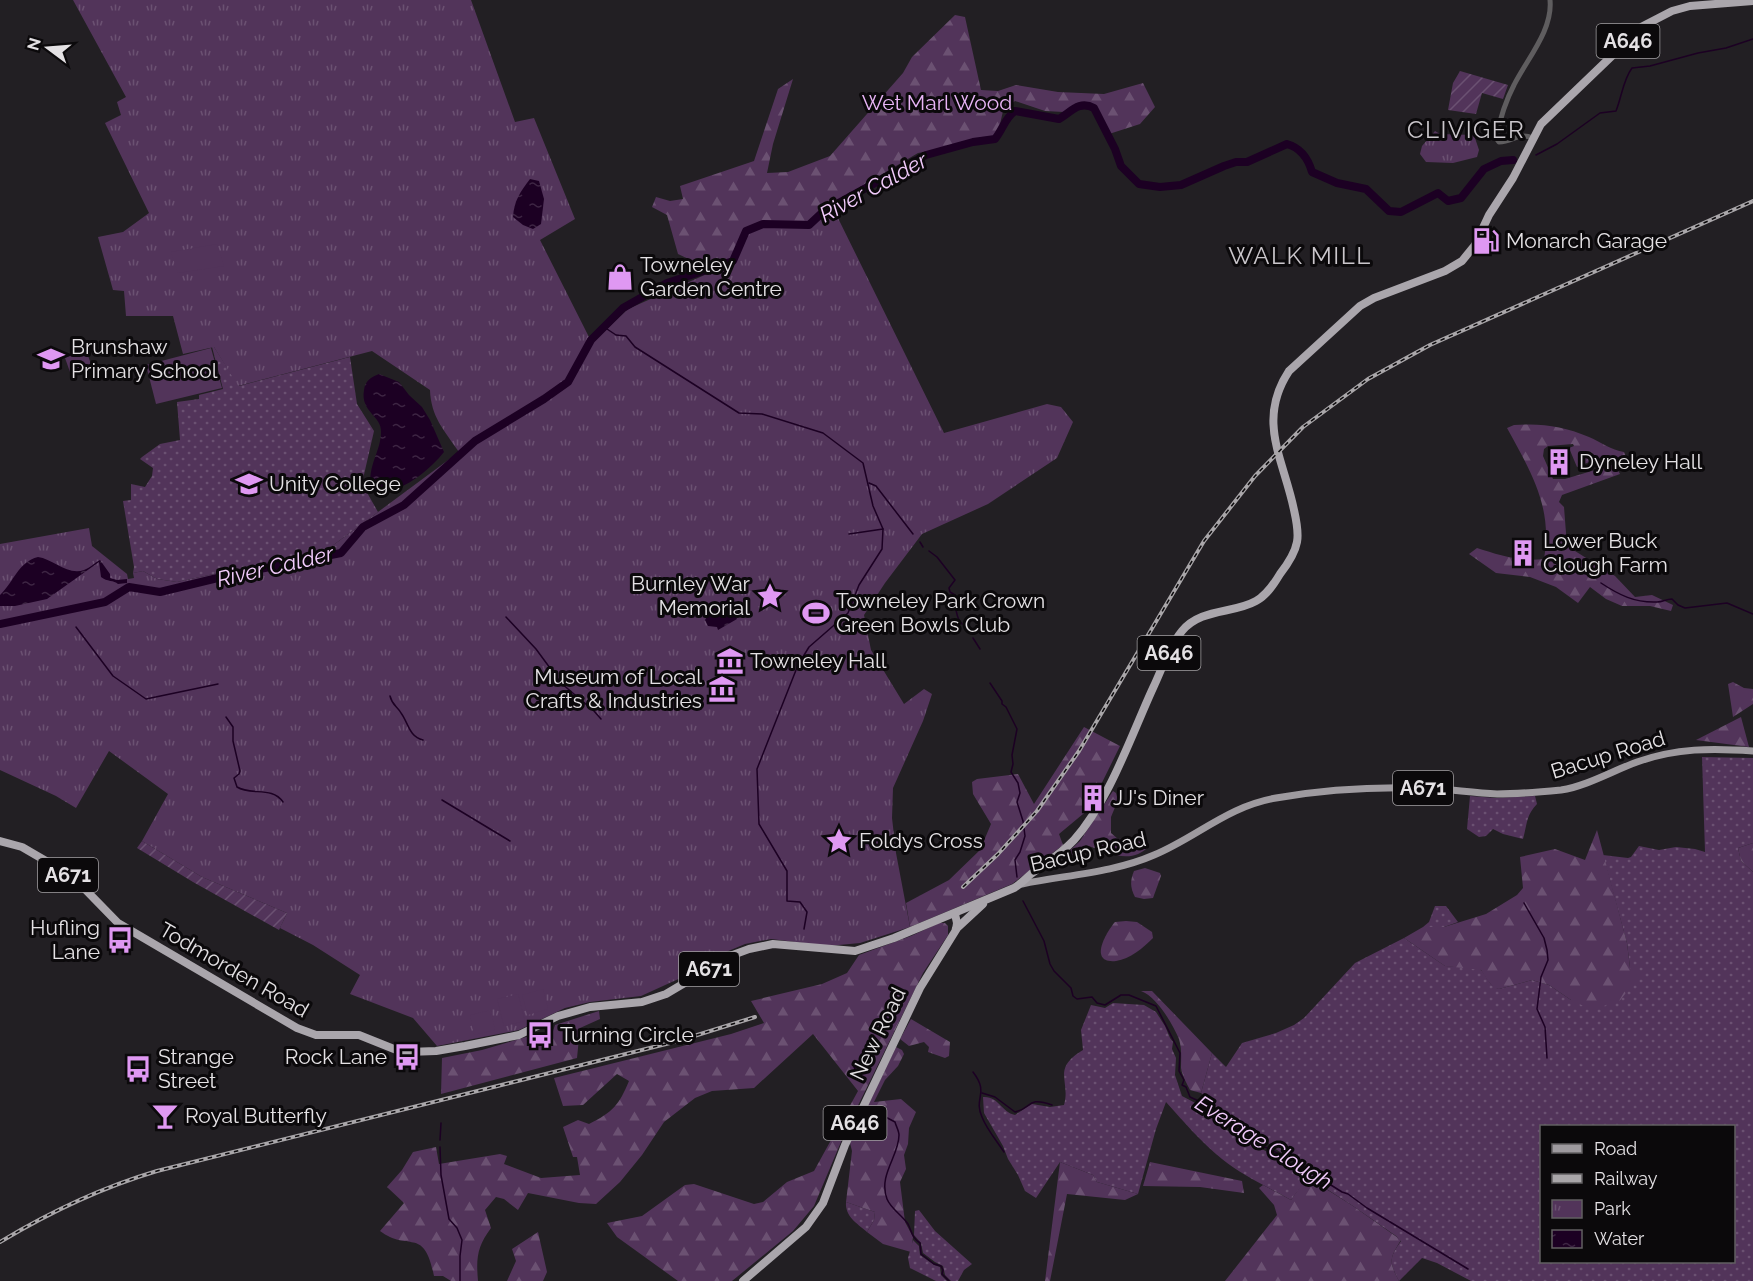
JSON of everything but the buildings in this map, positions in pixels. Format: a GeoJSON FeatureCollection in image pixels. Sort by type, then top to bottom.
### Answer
{"type":"FeatureCollection","features":[{"type":"Feature","properties":{"kind":"highway","name":"A646"},"geometry":{"type":"LineString","coordinates":[[1022,884],[1065,849],[1088,823],[1121,760],[1171,649],[1184,629],[1207,615],[1259,600],[1268,592],[1288,563],[1297,541],[1296,519],[1272,429],[1275,398],[1289,371],[1360,306],[1374,298],[1445,271],[1462,261],[1474,245],[1489,214],[1513,178],[1541,124],[1649,22],[1672,11],[1690,6],[1753,1]]}},
{"type":"Feature","properties":{"kind":"highway","name":"Todmorden Road"},"geometry":{"type":"LineString","coordinates":[[0,842],[22,848],[58,868],[78,882],[113,919],[126,929],[297,1028],[316,1035],[358,1035],[408,1052],[436,1051],[519,1035],[558,1016],[590,1006],[642,1002],[666,994],[730,956],[749,949],[773,944],[855,951],[955,914],[1022,884]]}},
{"type":"Feature","properties":{"kind":"highway","name":"New Road"},"geometry":{"type":"LineString","coordinates":[[743,1281],[806,1227],[822,1203],[844,1145],[920,988],[956,930],[988,899]]}},
{"type":"Feature","properties":{"kind":"highway"},"geometry":{"type":"LineString","coordinates":[[955,914],[956,930]]}},
{"type":"Feature","properties":{"kind":"main road","name":"Bacup Road"},"geometry":{"type":"LineString","coordinates":[[1022,884],[1132,863],[1156,854],[1224,815],[1250,804],[1274,798],[1359,789],[1416,788],[1498,794],[1563,790],[1670,752],[1710,748],[1753,752]]}},
{"type":"Feature","properties":{"kind":"street"},"geometry":{"type":"LineString","coordinates":[[1533,138],[1521,135],[1499,142],[1496,138],[1502,111],[1513,86],[1550,17],[1550,0]]}},
{"type":"Feature","properties":{"kind":"green space"},"geometry":{"type":"Polygon","coordinates":[[[73,0],[471,0],[515,122],[534,118],[575,219],[540,240],[592,343],[628,309],[734,262],[747,233],[763,226],[811,226],[834,210],[944,433],[1047,404],[1061,407],[1073,422],[1057,458],[988,504],[922,534],[864,615],[871,650],[904,704],[924,689],[932,694],[923,721],[893,788],[892,818],[896,853],[910,927],[860,943],[828,946],[771,939],[745,944],[641,996],[590,1002],[565,1008],[519,1030],[437,1046],[413,1018],[350,994],[360,975],[313,945],[280,928],[287,913],[202,877],[142,841],[168,794],[109,751],[76,808],[0,770],[0,544],[89,528],[92,546],[127,574],[128,579],[134,578],[133,573],[143,571],[157,579],[177,582],[328,549],[459,452],[436,416],[430,390],[372,351],[238,386],[214,347],[183,354],[173,316],[126,316],[124,291],[113,290],[98,237],[123,232],[149,213],[105,123],[121,115],[117,102],[126,97],[73,0]]]}},
{"type":"Feature","properties":{"kind":"green space","name":"Wet Marl Wood"},"geometry":{"type":"Polygon","coordinates":[[[955,15],[965,17],[981,90],[998,91],[1016,85],[1058,92],[1104,94],[1143,83],[1155,107],[1140,124],[1109,134],[1096,108],[1088,102],[1076,104],[1064,112],[1045,111],[1015,101],[1003,111],[998,133],[989,140],[918,153],[828,206],[808,223],[762,222],[745,230],[731,259],[694,274],[695,262],[678,254],[667,215],[652,207],[656,197],[670,201],[683,199],[680,186],[754,161],[778,89],[793,79],[773,144],[767,173],[788,172],[830,156],[903,73],[912,57],[955,15]]]}},
{"type":"Feature","properties":{"kind":"green space"},"geometry":{"type":"Polygon","coordinates":[[[1460,71],[1508,85],[1503,99],[1482,93],[1476,114],[1448,110],[1453,83],[1460,71]]]}},
{"type":"Feature","properties":{"kind":"green space"},"geometry":{"type":"Polygon","coordinates":[[[1435,131],[1440,134],[1474,135],[1479,150],[1477,157],[1453,163],[1426,162],[1420,154],[1422,146],[1435,131]]]}},
{"type":"Feature","properties":{"kind":"green space"},"geometry":{"type":"Polygon","coordinates":[[[217,244],[224,266],[178,273],[171,252],[217,244]]]}},
{"type":"Feature","properties":{"kind":"green space","name":"Unity College"},"geometry":{"type":"Polygon","coordinates":[[[212,347],[239,386],[350,357],[357,404],[374,431],[363,479],[365,489],[378,512],[328,549],[177,582],[157,579],[143,571],[133,573],[134,567],[123,501],[131,500],[131,484],[145,487],[152,476],[153,468],[140,459],[160,444],[180,440],[177,402],[199,399],[199,395],[223,389],[212,347]]]}},
{"type":"Feature","properties":{"kind":"green space"},"geometry":{"type":"Polygon","coordinates":[[[211,348],[222,388],[156,404],[146,365],[211,348]]]}},
{"type":"Feature","properties":{"kind":"green space"},"geometry":{"type":"Polygon","coordinates":[[[86,350],[91,364],[70,372],[65,358],[86,350]]]}},
{"type":"Feature","properties":{"kind":"green space"},"geometry":{"type":"Polygon","coordinates":[[[1534,424],[1561,428],[1624,452],[1626,457],[1622,459],[1604,456],[1577,467],[1569,448],[1574,446],[1573,444],[1548,446],[1544,449],[1543,456],[1553,479],[1565,479],[1615,464],[1620,474],[1562,495],[1559,502],[1564,507],[1567,546],[1615,576],[1635,597],[1652,595],[1673,605],[1671,611],[1650,606],[1622,606],[1606,599],[1590,587],[1578,603],[1556,587],[1530,577],[1496,573],[1469,554],[1477,548],[1518,559],[1544,559],[1546,540],[1543,506],[1532,475],[1507,428],[1514,425],[1534,424]]]}},
{"type":"Feature","properties":{"kind":"green space","name":"Towneley Park Crown Green Bowls Club"},"geometry":{"type":"Polygon","coordinates":[[[819,598],[831,613],[813,628],[801,613],[819,598]]]}},
{"type":"Feature","properties":{"kind":"green space"},"geometry":{"type":"Polygon","coordinates":[[[1733,682],[1744,688],[1753,689],[1753,704],[1733,717],[1728,684],[1733,682]]]}},
{"type":"Feature","properties":{"kind":"green space"},"geometry":{"type":"Polygon","coordinates":[[[1741,717],[1749,747],[1696,740],[1741,717]]]}},
{"type":"Feature","properties":{"kind":"green space"},"geometry":{"type":"Polygon","coordinates":[[[1084,727],[1120,746],[1089,809],[1059,834],[1063,845],[1012,884],[910,927],[906,903],[949,880],[980,850],[991,824],[973,794],[972,782],[977,779],[1018,774],[1034,804],[1084,727]]]}},
{"type":"Feature","properties":{"kind":"green space"},"geometry":{"type":"Polygon","coordinates":[[[1702,757],[1753,758],[1753,843],[1738,848],[1741,861],[1753,872],[1753,1281],[1471,1281],[1437,1263],[1422,1258],[1399,1281],[1392,1264],[1392,1256],[1401,1241],[1396,1236],[1308,1177],[1291,1200],[1247,1176],[1214,1152],[1166,1102],[1138,1194],[1097,1182],[1093,1175],[1060,1162],[1036,1198],[1025,1191],[984,1113],[983,1097],[993,1099],[1006,1111],[1015,1115],[1032,1104],[1050,1107],[1064,1105],[1065,1069],[1073,1057],[1083,1050],[1081,1030],[1091,1005],[1105,1008],[1113,1003],[1144,1005],[1156,1012],[1173,1042],[1172,1049],[1176,1058],[1175,1075],[1182,1096],[1201,1106],[1221,1127],[1282,1160],[1288,1166],[1309,1174],[1311,1169],[1274,1148],[1251,1127],[1229,1120],[1201,1093],[1212,1053],[1226,1067],[1242,1043],[1294,1025],[1304,1018],[1355,963],[1404,938],[1445,966],[1478,968],[1492,985],[1499,989],[1532,980],[1549,985],[1571,1000],[1630,968],[1627,943],[1603,855],[1628,858],[1639,846],[1659,850],[1676,847],[1705,852],[1702,757]]]}},
{"type":"Feature","properties":{"kind":"green space"},"geometry":{"type":"Polygon","coordinates":[[[1113,791],[1118,800],[1111,817],[1111,833],[1118,839],[1131,838],[1149,846],[1135,855],[1119,856],[1086,845],[1077,853],[1068,857],[1064,856],[1080,841],[1113,791]]]}},
{"type":"Feature","properties":{"kind":"green space"},"geometry":{"type":"Polygon","coordinates":[[[1470,796],[1496,798],[1535,796],[1537,804],[1529,816],[1523,839],[1493,829],[1486,836],[1479,837],[1467,829],[1470,796]]]}},
{"type":"Feature","properties":{"kind":"green space"},"geometry":{"type":"Polygon","coordinates":[[[1597,830],[1627,943],[1630,968],[1639,976],[1618,1003],[1610,1003],[1594,1011],[1571,1000],[1549,985],[1532,980],[1499,989],[1494,988],[1481,970],[1445,966],[1404,938],[1423,927],[1444,927],[1486,914],[1517,895],[1523,888],[1520,857],[1555,849],[1585,860],[1597,830]]]}},
{"type":"Feature","properties":{"kind":"green space"},"geometry":{"type":"Polygon","coordinates":[[[142,841],[202,877],[287,913],[279,930],[137,848],[142,841]]]}},
{"type":"Feature","properties":{"kind":"green space"},"geometry":{"type":"Polygon","coordinates":[[[1753,843],[1753,872],[1741,861],[1738,848],[1753,843]]]}},
{"type":"Feature","properties":{"kind":"green space"},"geometry":{"type":"Polygon","coordinates":[[[1145,868],[1160,873],[1161,876],[1153,898],[1135,897],[1132,890],[1131,881],[1134,871],[1145,868]]]}},
{"type":"Feature","properties":{"kind":"green space"},"geometry":{"type":"Polygon","coordinates":[[[1435,906],[1446,906],[1458,922],[1444,927],[1423,927],[1429,922],[1435,906]]]}},
{"type":"Feature","properties":{"kind":"green space"},"geometry":{"type":"Polygon","coordinates":[[[1115,922],[1137,922],[1152,932],[1153,938],[1126,958],[1107,961],[1102,957],[1101,952],[1104,939],[1115,922]]]}},
{"type":"Feature","properties":{"kind":"green space"},"geometry":{"type":"Polygon","coordinates":[[[939,923],[945,923],[948,926],[948,935],[923,973],[846,1130],[814,1206],[793,1231],[732,1281],[678,1281],[617,1237],[607,1223],[642,1216],[685,1185],[694,1184],[754,1204],[763,1202],[787,1182],[814,1171],[858,1091],[813,1034],[754,1088],[712,1091],[695,1098],[664,1122],[620,1182],[596,1204],[528,1193],[518,1210],[504,1199],[496,1197],[485,1210],[491,1228],[478,1253],[478,1281],[451,1281],[443,1276],[434,1276],[430,1260],[420,1245],[390,1237],[380,1231],[404,1203],[387,1187],[402,1170],[413,1152],[436,1147],[439,1164],[500,1154],[507,1156],[504,1164],[541,1178],[580,1175],[577,1157],[573,1157],[563,1127],[578,1120],[589,1124],[604,1116],[618,1102],[629,1081],[617,1074],[583,1105],[563,1106],[554,1078],[731,1034],[764,1023],[751,1001],[822,984],[847,973],[859,955],[939,923]]]}},
{"type":"Feature","properties":{"kind":"green space"},"geometry":{"type":"Polygon","coordinates":[[[543,989],[548,1009],[528,1015],[522,995],[543,989]]]}},
{"type":"Feature","properties":{"kind":"green space"},"geometry":{"type":"Polygon","coordinates":[[[1141,991],[1152,991],[1212,1053],[1201,1093],[1190,1090],[1185,1079],[1181,1068],[1179,1039],[1168,1018],[1153,999],[1141,991]]]}},
{"type":"Feature","properties":{"kind":"green space"},"geometry":{"type":"Polygon","coordinates":[[[518,994],[525,1021],[504,1026],[497,999],[518,994]]]}},
{"type":"Feature","properties":{"kind":"green space"},"geometry":{"type":"Polygon","coordinates":[[[491,1010],[495,1030],[474,1035],[470,1015],[491,1010]]]}},
{"type":"Feature","properties":{"kind":"green space"},"geometry":{"type":"Polygon","coordinates":[[[599,1011],[600,1019],[580,1028],[577,1058],[441,1094],[442,1058],[482,1050],[533,1035],[548,1036],[555,1025],[599,1011]]]}},
{"type":"Feature","properties":{"kind":"green space"},"geometry":{"type":"Polygon","coordinates":[[[911,1019],[950,1042],[949,1056],[945,1058],[928,1052],[929,1047],[924,1042],[909,1046],[900,1039],[911,1019]]]}},
{"type":"Feature","properties":{"kind":"green space"},"geometry":{"type":"Polygon","coordinates":[[[896,1047],[904,1054],[898,1066],[885,1080],[874,1102],[901,1099],[916,1112],[909,1128],[908,1144],[904,1155],[906,1169],[900,1182],[905,1222],[913,1237],[911,1252],[883,1244],[867,1232],[874,1220],[875,1212],[846,1202],[852,1151],[850,1143],[896,1047]]]}},
{"type":"Feature","properties":{"kind":"green space"},"geometry":{"type":"Polygon","coordinates":[[[1060,1162],[1093,1175],[1097,1182],[1138,1194],[1125,1200],[1067,1194],[1050,1281],[1045,1281],[1060,1162]]]}},
{"type":"Feature","properties":{"kind":"green space"},"geometry":{"type":"Polygon","coordinates":[[[1150,1162],[1242,1181],[1244,1193],[1200,1187],[1143,1186],[1150,1162]]]}},
{"type":"Feature","properties":{"kind":"green space"},"geometry":{"type":"Polygon","coordinates":[[[1307,1177],[1401,1240],[1392,1256],[1393,1269],[1399,1281],[1225,1281],[1277,1215],[1274,1205],[1259,1188],[1263,1185],[1291,1200],[1307,1177]]]}},
{"type":"Feature","properties":{"kind":"green space"},"geometry":{"type":"Polygon","coordinates":[[[846,1202],[875,1212],[874,1220],[867,1232],[847,1212],[846,1202]]]}},
{"type":"Feature","properties":{"kind":"green space"},"geometry":{"type":"Polygon","coordinates":[[[919,1210],[935,1231],[972,1264],[964,1270],[958,1281],[951,1281],[945,1275],[943,1266],[923,1253],[921,1243],[914,1235],[915,1211],[919,1210]]]}},
{"type":"Feature","properties":{"kind":"green space"},"geometry":{"type":"Polygon","coordinates":[[[538,1232],[547,1272],[543,1281],[507,1281],[516,1261],[512,1249],[538,1232]]]}},
{"type":"Feature","properties":{"kind":"green space"},"geometry":{"type":"Polygon","coordinates":[[[913,1240],[919,1246],[920,1255],[940,1267],[941,1275],[947,1281],[936,1281],[910,1268],[908,1258],[913,1240]]]}},
{"type":"Feature","properties":{"kind":"water"},"geometry":{"type":"Polygon","coordinates":[[[530,179],[539,181],[544,199],[541,224],[533,229],[513,217],[518,197],[530,179]]]}},
{"type":"Feature","properties":{"kind":"water"},"geometry":{"type":"Polygon","coordinates":[[[379,374],[399,382],[422,407],[444,452],[421,475],[410,482],[390,490],[380,491],[371,487],[370,479],[381,432],[378,422],[365,404],[364,397],[366,384],[373,376],[379,374]]]}},
{"type":"Feature","properties":{"kind":"water"},"geometry":{"type":"Polygon","coordinates":[[[38,557],[72,571],[86,569],[100,560],[110,574],[110,578],[127,579],[127,583],[118,584],[101,577],[99,562],[47,599],[15,606],[0,606],[0,595],[17,573],[26,563],[38,557]]]}},
{"type":"Feature","properties":{"kind":"water"},"geometry":{"type":"Polygon","coordinates":[[[727,600],[728,603],[734,602],[738,605],[737,619],[718,630],[717,627],[708,626],[705,620],[709,613],[708,610],[727,600]]]}},
{"type":"Feature","properties":{"kind":"waterway","name":"River Calder"},"geometry":{"type":"LineString","coordinates":[[1536,155],[1557,144],[1600,113],[1616,111],[1632,68],[1726,48],[1753,39]]}},
{"type":"Feature","properties":{"kind":"waterway","name":"River Calder"},"geometry":{"type":"LineString","coordinates":[[0,624],[105,602],[129,587],[160,592],[230,575],[341,553],[363,527],[404,505],[475,441],[568,382],[591,340],[623,308],[667,283],[733,261],[746,231],[763,224],[809,225],[824,211],[926,155],[973,142],[995,139],[1015,111],[1059,119],[1079,106],[1094,108],[1121,166],[1139,184],[1160,187],[1181,185],[1224,166],[1236,162],[1247,162],[1287,144],[1303,154],[1312,172],[1337,183],[1366,189],[1389,211],[1401,212],[1438,193],[1448,201],[1461,198],[1484,169],[1501,161],[1513,160]]}},
{"type":"Feature","properties":{"kind":"waterway","name":"Everage Clough"},"geometry":{"type":"LineString","coordinates":[[604,327],[616,335],[626,336],[635,347],[739,413],[762,414],[823,433],[863,463],[873,506],[883,529],[849,534]]}},
{"type":"Feature","properties":{"kind":"waterway"},"geometry":{"type":"LineString","coordinates":[[869,483],[876,486],[913,534]]}},
{"type":"Feature","properties":{"kind":"waterway"},"geometry":{"type":"LineString","coordinates":[[804,929],[807,912],[800,902],[787,901],[787,871],[759,824],[757,769],[798,665],[809,647],[848,613],[859,585],[882,549],[883,529]]}},
{"type":"Feature","properties":{"kind":"waterway"},"geometry":{"type":"LineString","coordinates":[[920,542],[923,547]]}},
{"type":"Feature","properties":{"kind":"waterway"},"geometry":{"type":"LineString","coordinates":[[929,551],[937,557],[955,580],[949,588],[950,592],[955,595],[953,602],[958,619],[962,624]]}},
{"type":"Feature","properties":{"kind":"waterway"},"geometry":{"type":"LineString","coordinates":[[1601,583],[1634,600],[1659,602],[1672,599],[1685,608],[1727,603],[1753,614]]}},
{"type":"Feature","properties":{"kind":"waterway"},"geometry":{"type":"LineString","coordinates":[[506,617],[536,649],[561,683],[601,719]]}},
{"type":"Feature","properties":{"kind":"waterway"},"geometry":{"type":"LineString","coordinates":[[76,627],[113,676],[146,699],[218,684]]}},
{"type":"Feature","properties":{"kind":"waterway","name":"Everage Clough"},"geometry":{"type":"LineString","coordinates":[[973,638],[980,649]]}},
{"type":"Feature","properties":{"kind":"waterway"},"geometry":{"type":"LineString","coordinates":[[990,683],[1017,729],[1011,772],[1018,783],[1020,793],[1017,802],[1025,836],[1015,860],[1017,877]]}},
{"type":"Feature","properties":{"kind":"waterway"},"geometry":{"type":"LineString","coordinates":[[390,696],[412,733],[423,740]]}},
{"type":"Feature","properties":{"kind":"waterway"},"geometry":{"type":"LineString","coordinates":[[226,717],[233,727],[233,741],[240,771],[234,778],[237,787],[273,794],[283,802]]}},
{"type":"Feature","properties":{"kind":"waterway"},"geometry":{"type":"LineString","coordinates":[[442,800],[510,841]]}},
{"type":"Feature","properties":{"kind":"waterway","name":"Everage Clough"},"geometry":{"type":"LineString","coordinates":[[1023,901],[1044,941],[1050,964],[1071,988],[1073,996],[1077,999],[1092,997],[1097,1003],[1105,1005],[1121,995],[1129,995],[1156,1006],[1180,1053],[1179,1071],[1184,1080],[1182,1085],[1186,1087],[1190,1097],[1205,1104],[1228,1124],[1283,1156],[1289,1163],[1307,1170],[1348,1194],[1367,1208],[1468,1269]]}},
{"type":"Feature","properties":{"kind":"waterway"},"geometry":{"type":"LineString","coordinates":[[1524,903],[1544,938],[1547,950],[1548,960],[1541,977],[1537,1009],[1545,1027],[1547,1058]]}},
{"type":"Feature","properties":{"kind":"waterway"},"geometry":{"type":"LineString","coordinates":[[854,1067],[863,1082]]}},
{"type":"Feature","properties":{"kind":"waterway"},"geometry":{"type":"LineString","coordinates":[[973,1072],[980,1086],[979,1105],[982,1117],[1004,1152]]}},
{"type":"Feature","properties":{"kind":"waterway"},"geometry":{"type":"LineString","coordinates":[[982,1093],[995,1097],[1015,1112],[1034,1102],[1052,1105]]}},
{"type":"Feature","properties":{"kind":"waterway"},"geometry":{"type":"LineString","coordinates":[[878,1113],[895,1122],[899,1133],[885,1182],[887,1199],[908,1224],[914,1237],[920,1243],[921,1254],[934,1264],[941,1266],[942,1274],[949,1281]]}},
{"type":"Feature","properties":{"kind":"waterway"},"geometry":{"type":"LineString","coordinates":[[440,1140],[441,1123]]}},
{"type":"Feature","properties":{"kind":"waterway"},"geometry":{"type":"LineString","coordinates":[[440,1147],[441,1175],[449,1219],[457,1228],[462,1240],[460,1281]]}},
{"type":"Feature","properties":{"kind":"railway"},"geometry":{"type":"LineString","coordinates":[[963,887],[998,854],[1037,811],[1079,751],[1204,541],[1255,476],[1303,427],[1368,379],[1430,345],[1753,201]]}},
{"type":"Feature","properties":{"kind":"railway"},"geometry":{"type":"LineString","coordinates":[[0,1242],[76,1202],[115,1185],[157,1171],[678,1041],[755,1017]]}},
{"type":"Feature","properties":{"kind":"place","name":"Monarch Garage"},"geometry":{"type":"Point","coordinates":[1486,241]}},
{"type":"Feature","properties":{"kind":"place","name":"Towneley Garden Centre"},"geometry":{"type":"Point","coordinates":[620,277]}},
{"type":"Feature","properties":{"kind":"place","name":"Brunshaw Primary School"},"geometry":{"type":"Point","coordinates":[51,359]}},
{"type":"Feature","properties":{"kind":"place","name":"Dyneley Hall"},"geometry":{"type":"Point","coordinates":[1559,462]}},
{"type":"Feature","properties":{"kind":"place","name":"Unity College"},"geometry":{"type":"Point","coordinates":[249,484]}},
{"type":"Feature","properties":{"kind":"place","name":"Lower Buck Clough Farm"},"geometry":{"type":"Point","coordinates":[1523,553]}},
{"type":"Feature","properties":{"kind":"place","name":"Burnley War Memorial"},"geometry":{"type":"Point","coordinates":[770,596]}},
{"type":"Feature","properties":{"kind":"place","name":"Towneley Park Crown Green Bowls Club"},"geometry":{"type":"Point","coordinates":[816,613]}},
{"type":"Feature","properties":{"kind":"place","name":"Towneley Hall"},"geometry":{"type":"Point","coordinates":[730,661]}},
{"type":"Feature","properties":{"kind":"place","name":"Museum of Local Crafts & Industries"},"geometry":{"type":"Point","coordinates":[722,689]}},
{"type":"Feature","properties":{"kind":"place","name":"JJ's Diner"},"geometry":{"type":"Point","coordinates":[1093,798]}},
{"type":"Feature","properties":{"kind":"place","name":"Foldys Cross"},"geometry":{"type":"Point","coordinates":[839,841]}},
{"type":"Feature","properties":{"kind":"place","name":"Hufling Lane"},"geometry":{"type":"Point","coordinates":[120,940]}},
{"type":"Feature","properties":{"kind":"place","name":"Turning Circle"},"geometry":{"type":"Point","coordinates":[540,1035]}},
{"type":"Feature","properties":{"kind":"place","name":"Rock Lane"},"geometry":{"type":"Point","coordinates":[407,1057]}},
{"type":"Feature","properties":{"kind":"place","name":"Strange Street"},"geometry":{"type":"Point","coordinates":[138,1069]}},
{"type":"Feature","properties":{"kind":"place","name":"Royal Butterfly"},"geometry":{"type":"Point","coordinates":[165,1116]}},
{"type":"Feature","properties":{"kind":"district","name":"CLIVIGER"},"geometry":{"type":"Point","coordinates":[1466,130]}},
{"type":"Feature","properties":{"kind":"district","name":"WALK MILL"},"geometry":{"type":"Point","coordinates":[1300,256]}}]}
